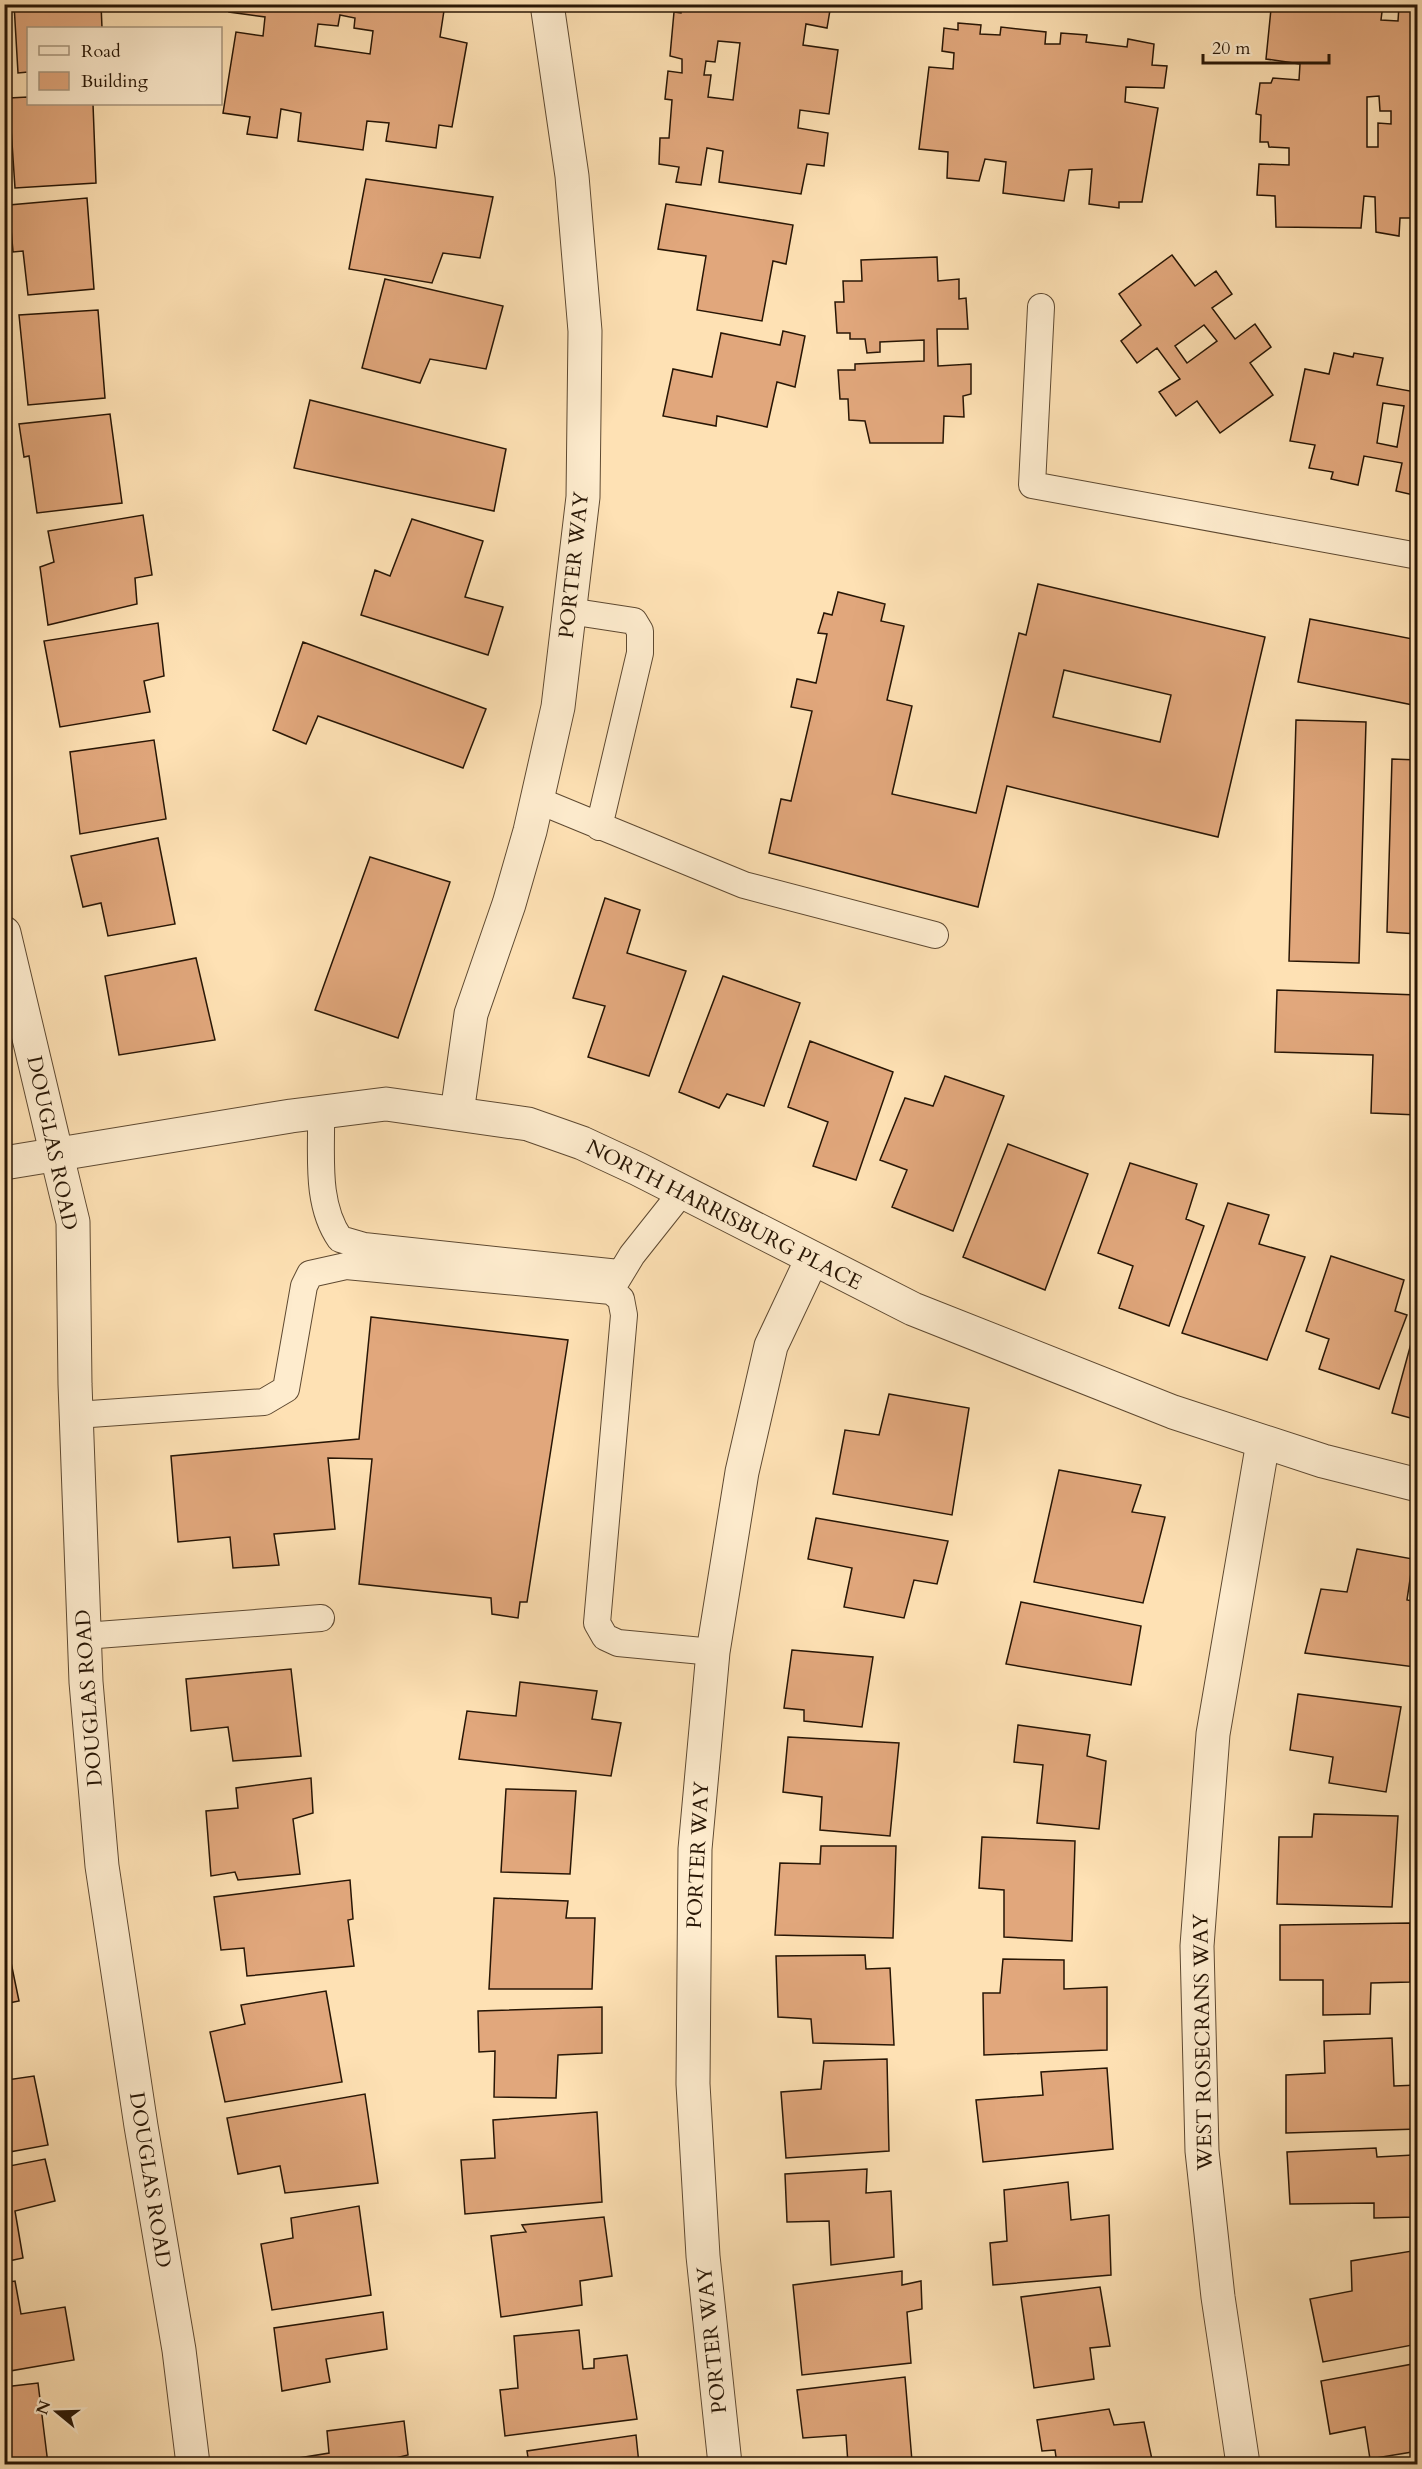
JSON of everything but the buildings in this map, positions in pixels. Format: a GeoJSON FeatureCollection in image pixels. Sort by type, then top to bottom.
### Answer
{"type":"FeatureCollection","features":[{"type":"Feature","properties":{"kind":"street","name":"PORTER WAY"},"geometry":{"type":"LineString","coordinates":[[457,1113],[471,1014],[509,904],[537,800],[558,707],[583,497],[585,331],[572,176],[547,4]]}},
{"type":"Feature","properties":{"kind":"street","name":"DOUGLAS ROAD"},"geometry":{"type":"LineString","coordinates":[[4,933],[73,1222],[76,1415],[84,1636],[102,1866],[141,2126],[179,2350],[193,2464]]}},
{"type":"Feature","properties":{"kind":"street","name":"NORTH HARRISBURG PLACE"},"geometry":{"type":"LineString","coordinates":[[4,1163],[321,1112],[386,1104],[528,1124],[582,1143],[913,1309],[1173,1412],[1323,1461],[1418,1485]]}},
{"type":"Feature","properties":{"kind":"street","name":"PORTER WAY"},"geometry":{"type":"LineString","coordinates":[[725,2464],[703,2256],[693,2084],[695,1849],[713,1652],[742,1472],[771,1346],[812,1259]]}},
{"type":"Feature","properties":{"kind":"street","name":"WEST ROSECRANS WAY"},"geometry":{"type":"LineString","coordinates":[[1243,2464],[1218,2297],[1202,2151],[1197,1946],[1213,1734],[1263,1442]]}},
{"type":"Feature","properties":{"kind":"lane"},"geometry":{"type":"LineString","coordinates":[[1041,307],[1032,485],[1418,556]]}},
{"type":"Feature","properties":{"kind":"lane"},"geometry":{"type":"LineString","coordinates":[[569,611],[633,621],[640,631],[640,653],[599,827]]}},
{"type":"Feature","properties":{"kind":"lane"},"geometry":{"type":"LineString","coordinates":[[537,800],[744,885],[935,935]]}},
{"type":"Feature","properties":{"kind":"lane"},"geometry":{"type":"LineString","coordinates":[[321,1112],[322,1194],[330,1225],[340,1239],[364,1246],[615,1282]]}},
{"type":"Feature","properties":{"kind":"lane"},"geometry":{"type":"LineString","coordinates":[[615,1282],[682,1192]]}},
{"type":"Feature","properties":{"kind":"lane"},"geometry":{"type":"LineString","coordinates":[[76,1415],[264,1402],[286,1389],[304,1286],[310,1274],[346,1266],[615,1282]]}},
{"type":"Feature","properties":{"kind":"lane"},"geometry":{"type":"LineString","coordinates":[[615,1282],[624,1315],[597,1623],[605,1637],[618,1643],[713,1652]]}},
{"type":"Feature","properties":{"kind":"lane"},"geometry":{"type":"LineString","coordinates":[[84,1636],[321,1618]]}}]}
